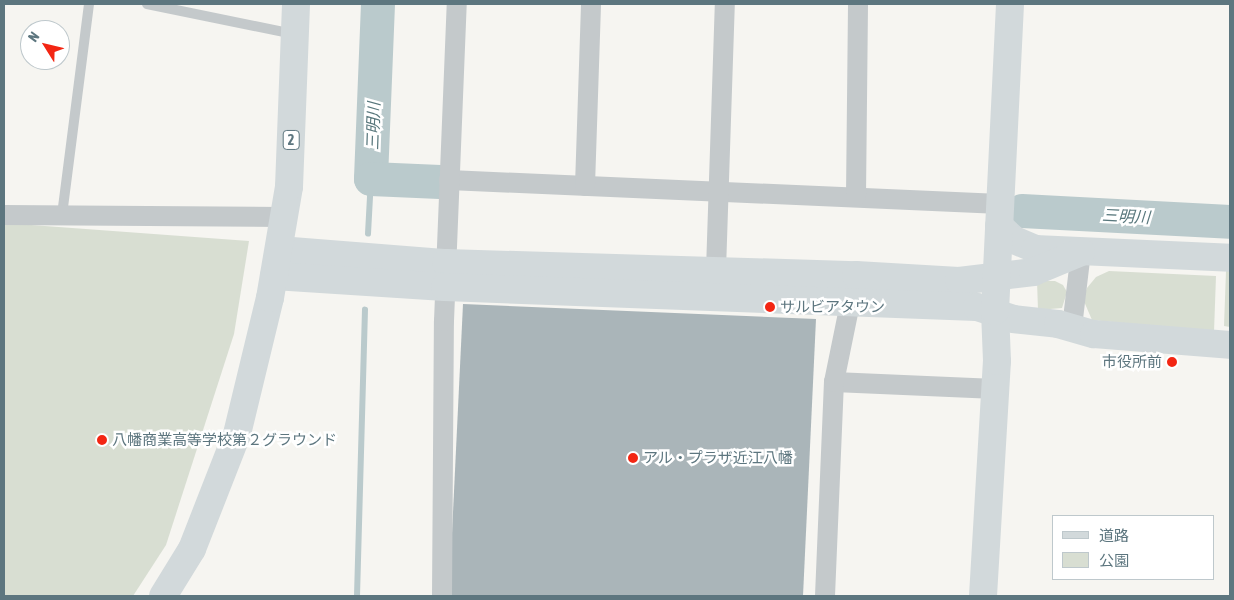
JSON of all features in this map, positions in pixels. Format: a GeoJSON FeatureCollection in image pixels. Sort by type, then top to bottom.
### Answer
{"type":"FeatureCollection","features":[{"type":"Feature","properties":{"kind":"street","name":"2"},"geometry":{"type":"LineString","coordinates":[[163,596],[192,549],[237,434],[276,263],[282,217],[289,187],[296,4]]}},
{"type":"Feature","properties":{"kind":"street"},"geometry":{"type":"LineString","coordinates":[[442,596],[446,275],[457,4]]}},
{"type":"Feature","properties":{"kind":"street"},"geometry":{"type":"LineString","coordinates":[[584,186],[591,4]]}},
{"type":"Feature","properties":{"kind":"street"},"geometry":{"type":"LineString","coordinates":[[716,270],[725,4]]}},
{"type":"Feature","properties":{"kind":"street"},"geometry":{"type":"LineString","coordinates":[[856,196],[858,4]]}},
{"type":"Feature","properties":{"kind":"street"},"geometry":{"type":"LineString","coordinates":[[983,596],[996,389],[995,312],[1010,4]]}},
{"type":"Feature","properties":{"kind":"street"},"geometry":{"type":"LineString","coordinates":[[449,180],[856,196],[1000,215]]}},
{"type":"Feature","properties":{"kind":"street"},"geometry":{"type":"LineString","coordinates":[[4,215],[282,217]]}},
{"type":"Feature","properties":{"kind":"street"},"geometry":{"type":"LineString","coordinates":[[1000,215],[1014,240],[1035,249],[1230,258]]}},
{"type":"Feature","properties":{"kind":"street"},"geometry":{"type":"LineString","coordinates":[[276,263],[446,275],[853,287],[959,281],[1033,272],[1080,252]]}},
{"type":"Feature","properties":{"kind":"street"},"geometry":{"type":"LineString","coordinates":[[1072,327],[1080,252]]}},
{"type":"Feature","properties":{"kind":"street"},"geometry":{"type":"LineString","coordinates":[[446,275],[716,270],[853,287],[977,307],[1013,319],[1072,327],[1094,334],[1230,345]]}},
{"type":"Feature","properties":{"kind":"street"},"geometry":{"type":"LineString","coordinates":[[825,596],[834,382],[853,287]]}},
{"type":"Feature","properties":{"kind":"street"},"geometry":{"type":"LineString","coordinates":[[834,382],[996,389]]}},
{"type":"Feature","properties":{"kind":"lane"},"geometry":{"type":"LineString","coordinates":[[62,215],[89,4]]}},
{"type":"Feature","properties":{"kind":"lane"},"geometry":{"type":"LineString","coordinates":[[147,4],[295,34]]}},
{"type":"Feature","properties":{"kind":"green space","name":"八幡商業高等学校第２グラウンド"},"geometry":{"type":"Polygon","coordinates":[[[4,223],[249,241],[234,334],[166,545],[133,596],[4,596],[4,223]]]}},
{"type":"Feature","properties":{"kind":"green space"},"geometry":{"type":"Polygon","coordinates":[[[1109,271],[1216,276],[1214,332],[1092,320],[1083,299],[1087,288],[1096,277],[1109,271]]]}},
{"type":"Feature","properties":{"kind":"green space"},"geometry":{"type":"Polygon","coordinates":[[[1226,271],[1230,271],[1230,327],[1224,326],[1226,271]]]}},
{"type":"Feature","properties":{"kind":"green space"},"geometry":{"type":"Polygon","coordinates":[[[1037,281],[1055,281],[1063,285],[1067,292],[1062,308],[1038,310],[1037,281]]]}},
{"type":"Feature","properties":{"kind":"building","name":"アル・プラザ近江八幡"},"geometry":{"type":"Polygon","coordinates":[[[463,304],[816,319],[803,596],[449,596],[463,304]]]}},
{"type":"Feature","properties":{"kind":"waterway","name":"三明川"},"geometry":{"type":"LineString","coordinates":[[378,4],[371,179],[440,182]]}},
{"type":"Feature","properties":{"kind":"waterway"},"geometry":{"type":"LineString","coordinates":[[368,234],[371,179]]}},
{"type":"Feature","properties":{"kind":"waterway","name":"三明川"},"geometry":{"type":"LineString","coordinates":[[1022,211],[1230,222]]}},
{"type":"Feature","properties":{"kind":"waterway"},"geometry":{"type":"LineString","coordinates":[[357,596],[365,310]]}},
{"type":"Feature","properties":{"kind":"place","name":"サルビアタウン"},"geometry":{"type":"Point","coordinates":[770,307]}},
{"type":"Feature","properties":{"kind":"place","name":"市役所前"},"geometry":{"type":"Point","coordinates":[1172,362]}},
{"type":"Feature","properties":{"kind":"place","name":"八幡商業高等学校第２グラウンド"},"geometry":{"type":"Point","coordinates":[102,440]}},
{"type":"Feature","properties":{"kind":"place","name":"アル・プラザ近江八幡"},"geometry":{"type":"Point","coordinates":[633,458]}}]}
